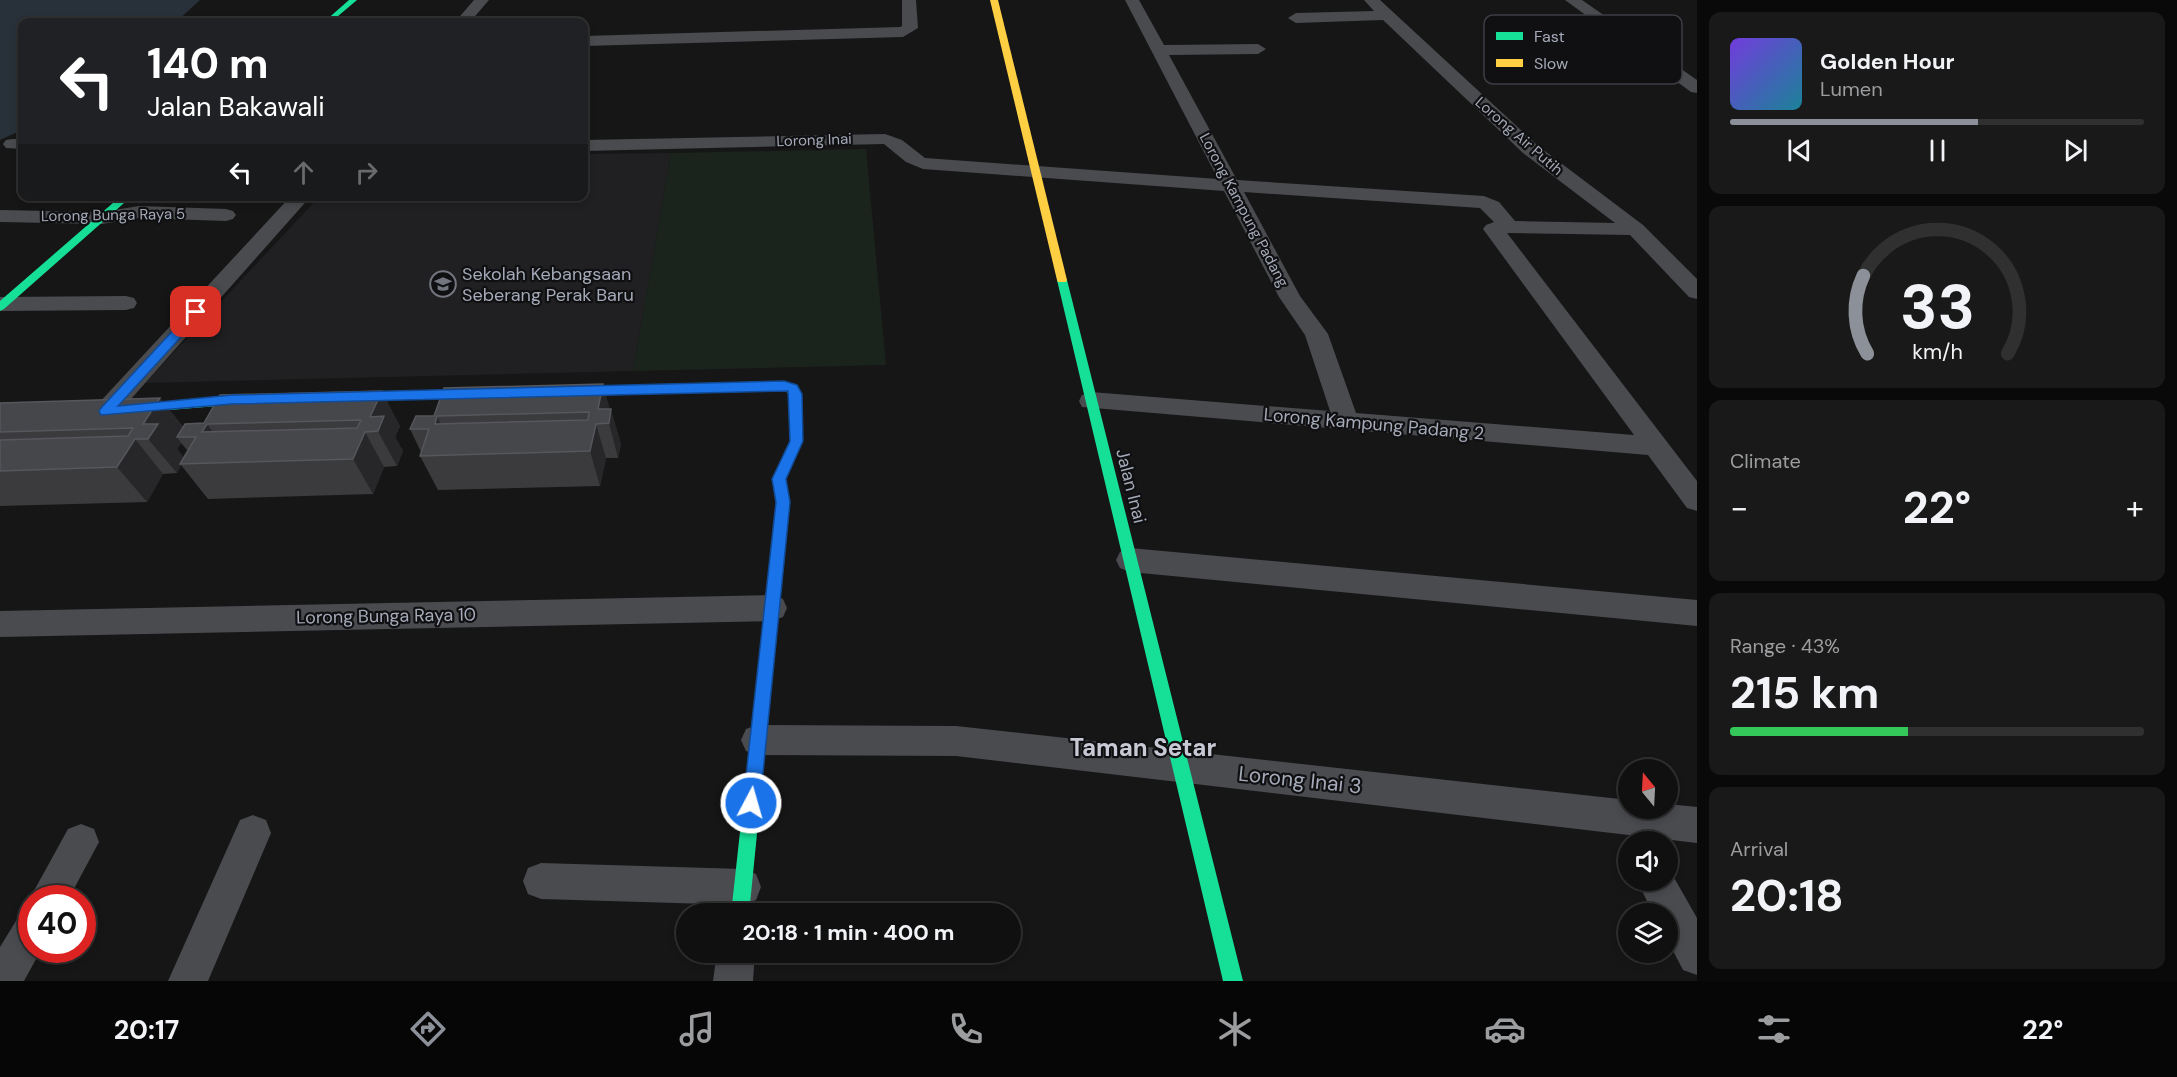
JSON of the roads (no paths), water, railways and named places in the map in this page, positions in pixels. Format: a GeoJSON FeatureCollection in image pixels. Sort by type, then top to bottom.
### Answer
{"type":"FeatureCollection","features":[{"type":"Feature","properties":{"kind":"street"},"geometry":{"type":"LineString","coordinates":[[332,18],[353,0]]}},
{"type":"Feature","properties":{"kind":"street"},"geometry":{"type":"LineString","coordinates":[[466,18],[482,0]]}},
{"type":"Feature","properties":{"kind":"street"},"geometry":{"type":"LineString","coordinates":[[588,41],[903,32],[910,28],[909,0]]}},
{"type":"Feature","properties":{"kind":"street","name":"Jalan Inai"},"geometry":{"type":"LineString","coordinates":[[994,0],[1233,981]]}},
{"type":"Feature","properties":{"kind":"street","name":"Lorong Kampung Padang"},"geometry":{"type":"LineString","coordinates":[[1132,0],[1290,297],[1316,334],[1346,422]]}},
{"type":"Feature","properties":{"kind":"street","name":"Lorong Air Putih"},"geometry":{"type":"LineString","coordinates":[[1371,0],[1530,149],[1636,229],[1697,292]]}},
{"type":"Feature","properties":{"kind":"street"},"geometry":{"type":"LineString","coordinates":[[1572,0],[1593,15]]}},
{"type":"Feature","properties":{"kind":"street"},"geometry":{"type":"LineString","coordinates":[[1296,18],[1387,15]]}},
{"type":"Feature","properties":{"kind":"street"},"geometry":{"type":"LineString","coordinates":[[1159,50],[1258,49]]}},
{"type":"Feature","properties":{"kind":"street"},"geometry":{"type":"LineString","coordinates":[[1682,77],[1697,88]]}},
{"type":"Feature","properties":{"kind":"street","name":"Lorong Inai"},"geometry":{"type":"LineString","coordinates":[[588,146],[877,138],[891,140],[909,157],[918,162],[1036,173],[1484,202],[1492,206],[1509,227]]}},
{"type":"Feature","properties":{"kind":"street"},"geometry":{"type":"LineString","coordinates":[[1,305],[121,201]]}},
{"type":"Feature","properties":{"kind":"street"},"geometry":{"type":"LineString","coordinates":[[98,412],[297,201]]}},
{"type":"Feature","properties":{"kind":"street","name":"Lorong Bunga Raya 5"},"geometry":{"type":"LineString","coordinates":[[0,216],[102,218],[139,212],[226,215]]}},
{"type":"Feature","properties":{"kind":"street"},"geometry":{"type":"LineString","coordinates":[[1636,229],[1509,227],[1493,229],[1697,501]]}},
{"type":"Feature","properties":{"kind":"street"},"geometry":{"type":"LineString","coordinates":[[1,305],[126,303]]}},
{"type":"Feature","properties":{"kind":"street"},"geometry":{"type":"LineString","coordinates":[[541,881],[741,900],[783,502],[779,479],[796,441],[795,394],[792,388],[784,386],[543,392]]}},
{"type":"Feature","properties":{"kind":"street"},"geometry":{"type":"LineString","coordinates":[[323,397],[496,393]]}},
{"type":"Feature","properties":{"kind":"street"},"geometry":{"type":"LineString","coordinates":[[98,412],[232,399],[278,398]]}},
{"type":"Feature","properties":{"kind":"street","name":"Lorong Kampung Padang 2"},"geometry":{"type":"LineString","coordinates":[[1091,401],[1656,446]]}},
{"type":"Feature","properties":{"kind":"street"},"geometry":{"type":"LineString","coordinates":[[1130,560],[1697,614]]}},
{"type":"Feature","properties":{"kind":"street","name":"Lorong Bunga Raya 10"},"geometry":{"type":"LineString","coordinates":[[0,624],[772,609]]}},
{"type":"Feature","properties":{"kind":"street","name":"Lorong Inai 3"},"geometry":{"type":"LineString","coordinates":[[758,740],[956,741],[1182,767],[1626,829],[1697,825]]}},
{"type":"Feature","properties":{"kind":"street"},"geometry":{"type":"LineString","coordinates":[[188,981],[253,832]]}},
{"type":"Feature","properties":{"kind":"street"},"geometry":{"type":"LineString","coordinates":[[56,885],[81,842]]}},
{"type":"Feature","properties":{"kind":"street"},"geometry":{"type":"LineString","coordinates":[[1661,891],[1697,956]]}},
{"type":"Feature","properties":{"kind":"street"},"geometry":{"type":"LineString","coordinates":[[2,981],[18,953]]}},
{"type":"Feature","properties":{"kind":"street"},"geometry":{"type":"LineString","coordinates":[[733,981],[735,963]]}},
{"type":"Feature","properties":{"kind":"place","name":"Sekolah Kebangsaan Seberang Perak Baru"},"geometry":{"type":"Point","coordinates":[443,284]}},
{"type":"Feature","properties":{"kind":"district","name":"Taman Setar"},"geometry":{"type":"Point","coordinates":[1143,747]}}]}
